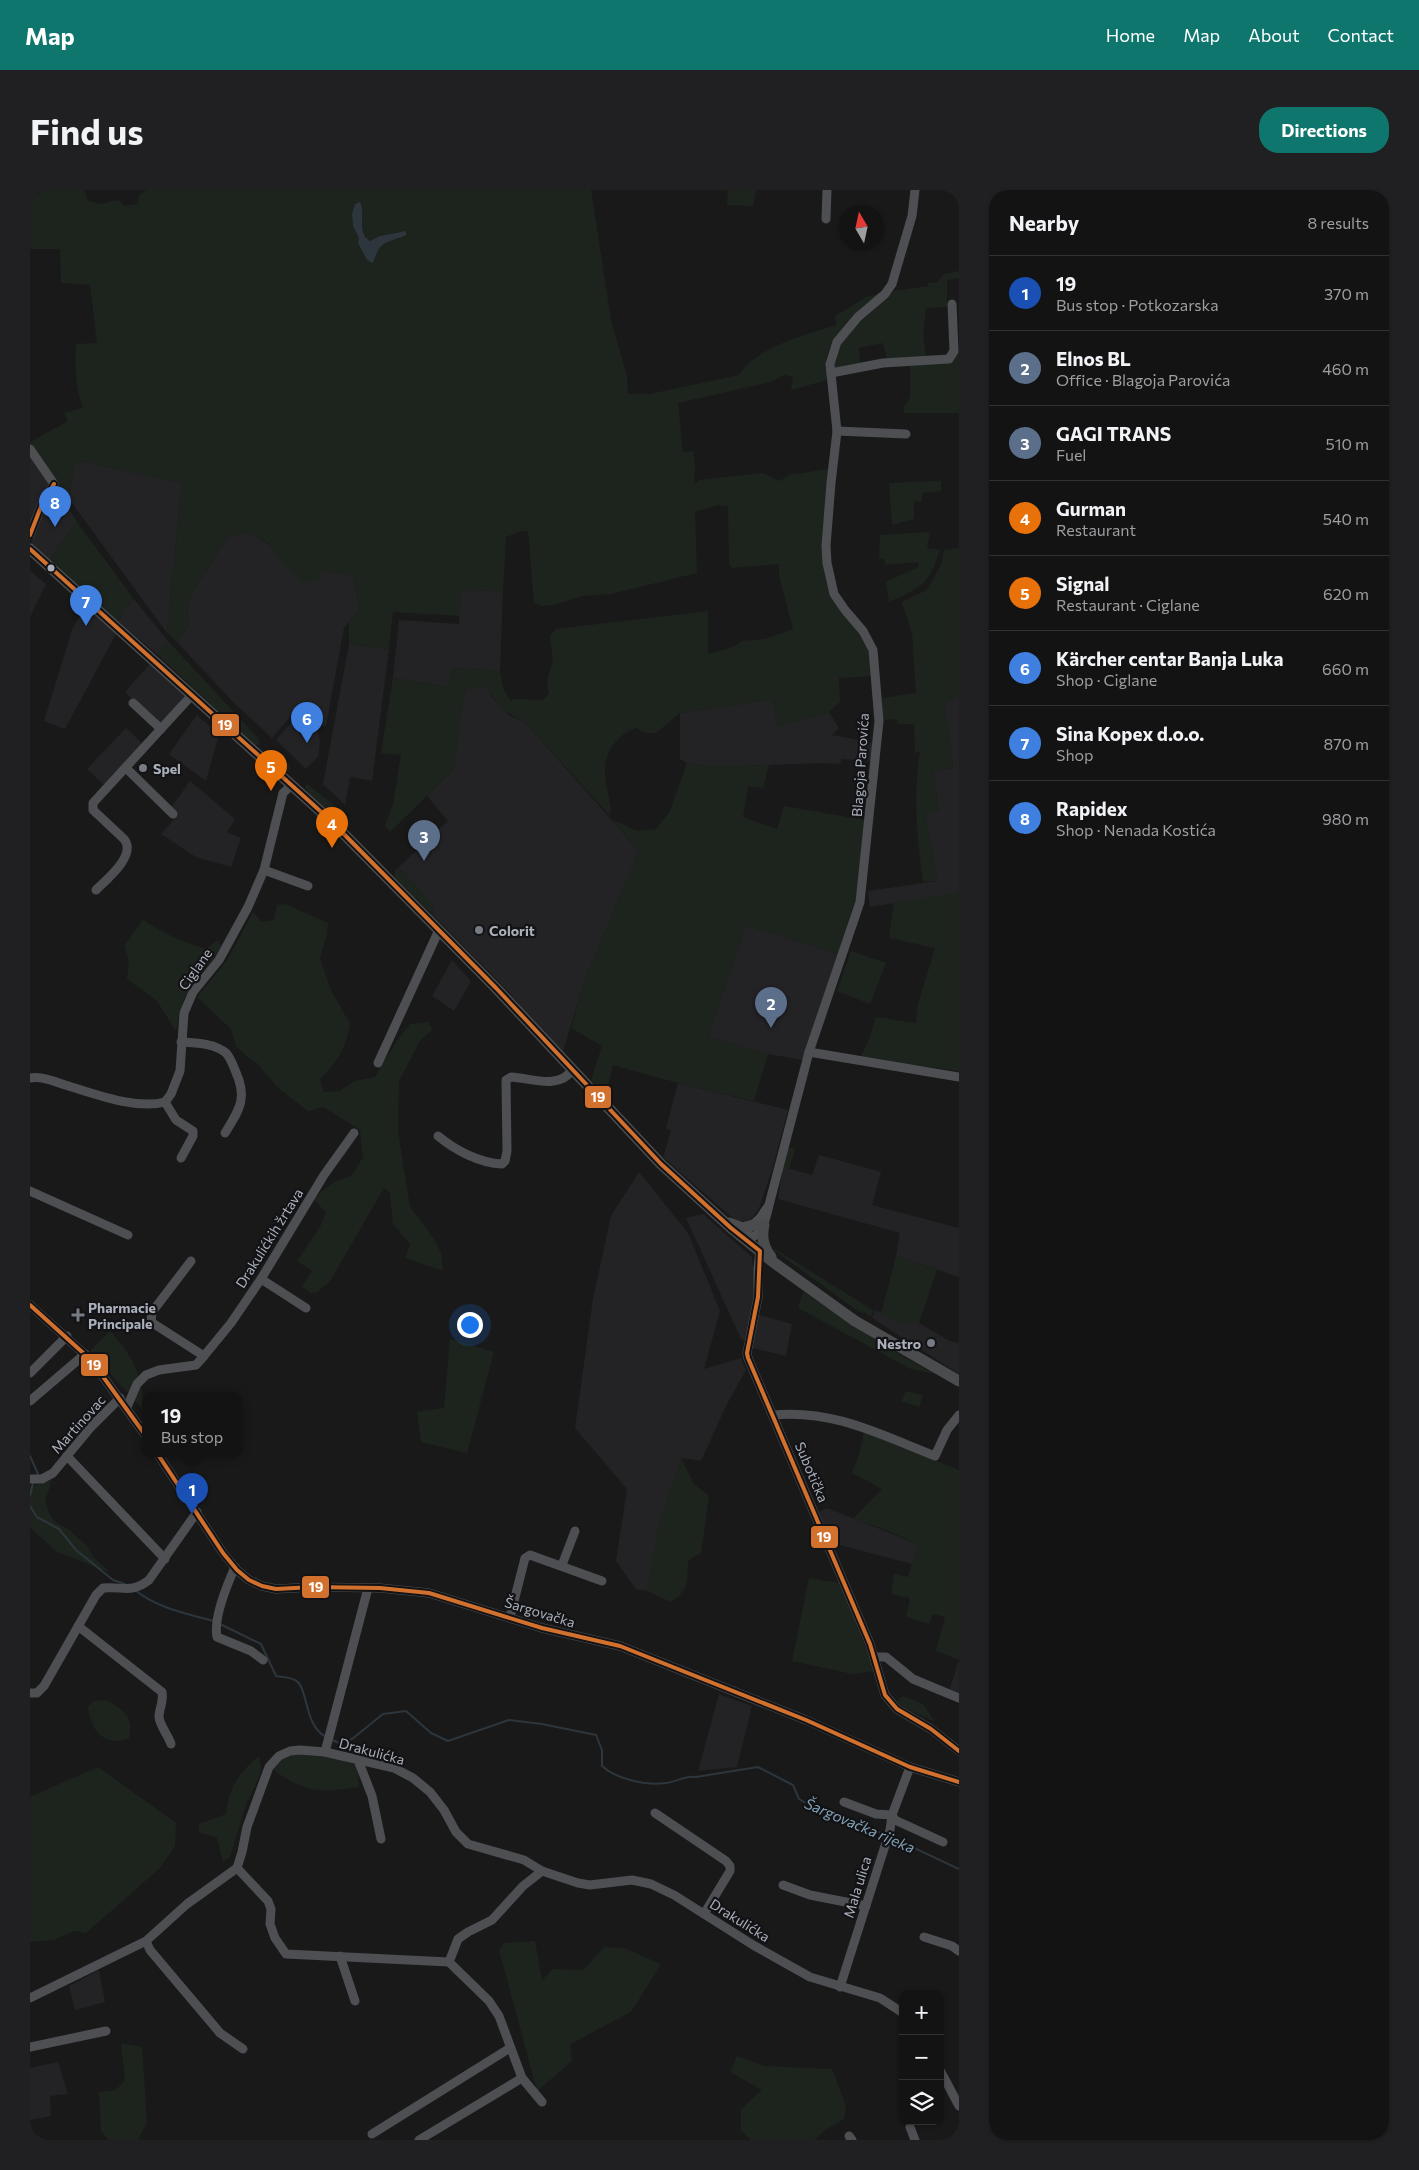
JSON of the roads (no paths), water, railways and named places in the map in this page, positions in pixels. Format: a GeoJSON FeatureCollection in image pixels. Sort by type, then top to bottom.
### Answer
{"type":"FeatureCollection","features":[{"type":"Feature","properties":{"kind":"main road"},"geometry":{"type":"LineString","coordinates":[[30,549],[292,784],[346,836],[439,930],[661,1164],[744,1239],[855,1321],[959,1380]]}},
{"type":"Feature","properties":{"kind":"main road"},"geometry":{"type":"LineString","coordinates":[[719,1216],[737,1227],[745,1228],[758,1225],[768,1253],[781,1267]]}},
{"type":"Feature","properties":{"kind":"street"},"geometry":{"type":"LineString","coordinates":[[826,219],[827,190]]}},
{"type":"Feature","properties":{"kind":"street","name":"Blagoja Parovića"},"geometry":{"type":"LineString","coordinates":[[758,1225],[769,1205],[809,1052],[860,902],[880,721],[872,650],[863,631],[834,594],[827,563],[826,546],[837,431],[831,373],[832,357],[837,342],[858,317],[886,294],[892,284],[912,216],[915,190]]}},
{"type":"Feature","properties":{"kind":"street"},"geometry":{"type":"LineString","coordinates":[[831,373],[883,363],[949,359],[954,351],[952,304]]}},
{"type":"Feature","properties":{"kind":"street"},"geometry":{"type":"LineString","coordinates":[[837,431],[906,434]]}},
{"type":"Feature","properties":{"kind":"street"},"geometry":{"type":"LineString","coordinates":[[30,448],[54,484],[42,504],[30,535]]}},
{"type":"Feature","properties":{"kind":"street"},"geometry":{"type":"LineString","coordinates":[[96,890],[124,858],[128,849],[124,839],[94,810],[93,803],[192,695]]}},
{"type":"Feature","properties":{"kind":"street"},"geometry":{"type":"LineString","coordinates":[[133,703],[161,729]]}},
{"type":"Feature","properties":{"kind":"street"},"geometry":{"type":"LineString","coordinates":[[126,768],[173,814]]}},
{"type":"Feature","properties":{"kind":"street","name":"Ciglane"},"geometry":{"type":"LineString","coordinates":[[165,1102],[171,1094],[180,1071],[184,1013],[193,992],[219,960],[248,906],[264,870],[283,794],[292,784]]}},
{"type":"Feature","properties":{"kind":"street"},"geometry":{"type":"LineString","coordinates":[[264,870],[308,886]]}},
{"type":"Feature","properties":{"kind":"street"},"geometry":{"type":"LineString","coordinates":[[378,1063],[439,930]]}},
{"type":"Feature","properties":{"kind":"street"},"geometry":{"type":"LineString","coordinates":[[181,1042],[206,1045],[226,1053],[232,1063],[243,1097],[225,1134]]}},
{"type":"Feature","properties":{"kind":"street"},"geometry":{"type":"LineString","coordinates":[[809,1052],[959,1077]]}},
{"type":"Feature","properties":{"kind":"street"},"geometry":{"type":"LineString","coordinates":[[438,1136],[474,1157],[502,1164],[505,1161],[507,1151],[506,1080],[511,1077],[556,1081],[567,1077],[572,1070]]}},
{"type":"Feature","properties":{"kind":"street"},"geometry":{"type":"LineString","coordinates":[[30,1078],[48,1080],[119,1100],[144,1103],[165,1102],[176,1120],[193,1131],[193,1136],[181,1158]]}},
{"type":"Feature","properties":{"kind":"street","name":"Drakulićkih žrtava"},"geometry":{"type":"LineString","coordinates":[[126,1408],[137,1384],[146,1375],[159,1370],[196,1365],[204,1356],[231,1323],[320,1182],[354,1133]]}},
{"type":"Feature","properties":{"kind":"street"},"geometry":{"type":"LineString","coordinates":[[30,1190],[128,1235]]}},
{"type":"Feature","properties":{"kind":"street"},"geometry":{"type":"LineString","coordinates":[[744,1239],[754,1236],[758,1225]]}},
{"type":"Feature","properties":{"kind":"street","name":"Subotička"},"geometry":{"type":"LineString","coordinates":[[760,1251],[758,1297],[747,1356],[875,1657],[881,1686],[885,1695],[893,1706],[903,1714],[931,1729],[959,1751]]}},
{"type":"Feature","properties":{"kind":"street"},"geometry":{"type":"LineString","coordinates":[[191,1261],[152,1312],[151,1322],[204,1356]]}},
{"type":"Feature","properties":{"kind":"street"},"geometry":{"type":"LineString","coordinates":[[260,1279],[306,1308]]}},
{"type":"Feature","properties":{"kind":"street"},"geometry":{"type":"LineString","coordinates":[[30,1305],[85,1354],[120,1398],[142,1430]]}},
{"type":"Feature","properties":{"kind":"street"},"geometry":{"type":"LineString","coordinates":[[30,1373],[66,1336]]}},
{"type":"Feature","properties":{"kind":"street"},"geometry":{"type":"LineString","coordinates":[[30,1401],[85,1354]]}},
{"type":"Feature","properties":{"kind":"street","name":"Martinovac"},"geometry":{"type":"LineString","coordinates":[[30,1479],[42,1479],[53,1472],[91,1427],[120,1398]]}},
{"type":"Feature","properties":{"kind":"street"},"geometry":{"type":"LineString","coordinates":[[773,1415],[795,1413],[829,1417],[935,1456],[947,1430],[959,1415]]}},
{"type":"Feature","properties":{"kind":"street"},"geometry":{"type":"LineString","coordinates":[[67,1456],[165,1559]]}},
{"type":"Feature","properties":{"kind":"street","name":"Šargovačka"},"geometry":{"type":"LineString","coordinates":[[160,1457],[223,1553],[248,1580],[262,1586],[276,1589],[313,1587],[368,1588],[429,1593],[542,1628],[620,1646],[814,1723],[910,1767],[959,1782]]}},
{"type":"Feature","properties":{"kind":"street"},"geometry":{"type":"LineString","coordinates":[[30,1693],[37,1692],[44,1686],[96,1595],[103,1588],[129,1590],[139,1587],[148,1580],[165,1559],[197,1512]]}},
{"type":"Feature","properties":{"kind":"street"},"geometry":{"type":"LineString","coordinates":[[562,1565],[575,1531]]}},
{"type":"Feature","properties":{"kind":"street"},"geometry":{"type":"LineString","coordinates":[[510,1617],[524,1558],[530,1554],[602,1581]]}},
{"type":"Feature","properties":{"kind":"street"},"geometry":{"type":"LineString","coordinates":[[235,1567],[226,1588],[217,1624],[217,1637],[220,1640],[239,1646],[263,1660]]}},
{"type":"Feature","properties":{"kind":"street"},"geometry":{"type":"LineString","coordinates":[[325,1752],[368,1588]]}},
{"type":"Feature","properties":{"kind":"street"},"geometry":{"type":"LineString","coordinates":[[78,1626],[162,1692],[160,1721],[171,1744]]}},
{"type":"Feature","properties":{"kind":"street"},"geometry":{"type":"LineString","coordinates":[[875,1657],[886,1657],[913,1679],[959,1698]]}},
{"type":"Feature","properties":{"kind":"street","name":"Drakulićka"},"geometry":{"type":"LineString","coordinates":[[237,1868],[246,1827],[269,1767],[279,1756],[290,1750],[325,1752],[394,1768],[413,1778],[430,1792],[444,1810],[456,1832],[468,1844],[524,1860],[542,1871],[571,1881],[590,1885],[632,1880],[651,1884],[674,1895],[753,1945],[810,1976],[880,1998],[899,2010]]}},
{"type":"Feature","properties":{"kind":"street"},"geometry":{"type":"LineString","coordinates":[[358,1760],[372,1796],[381,1839]]}},
{"type":"Feature","properties":{"kind":"street","name":"Mala ulica"},"geometry":{"type":"LineString","coordinates":[[840,1987],[890,1830],[892,1815],[910,1767]]}},
{"type":"Feature","properties":{"kind":"street"},"geometry":{"type":"LineString","coordinates":[[844,1802],[876,1814],[892,1815],[895,1820],[943,1842]]}},
{"type":"Feature","properties":{"kind":"street"},"geometry":{"type":"LineString","coordinates":[[655,1813],[726,1861],[730,1866],[730,1871],[704,1914]]}},
{"type":"Feature","properties":{"kind":"street"},"geometry":{"type":"LineString","coordinates":[[30,1998],[146,1941],[187,1904],[237,1868],[268,1901],[271,1909],[270,1924],[275,1938],[286,1954],[448,1962],[489,2001],[499,2016],[522,2078],[542,2102]]}},
{"type":"Feature","properties":{"kind":"street"},"geometry":{"type":"LineString","coordinates":[[448,1962],[458,1940],[468,1932],[484,1926],[492,1920],[523,1886],[542,1871]]}},
{"type":"Feature","properties":{"kind":"street"},"geometry":{"type":"LineString","coordinates":[[782,1885],[810,1895],[866,1906]]}},
{"type":"Feature","properties":{"kind":"street"},"geometry":{"type":"LineString","coordinates":[[924,1936],[959,1950]]}},
{"type":"Feature","properties":{"kind":"street"},"geometry":{"type":"LineString","coordinates":[[146,1941],[150,1950],[220,2033],[243,2049]]}},
{"type":"Feature","properties":{"kind":"street"},"geometry":{"type":"LineString","coordinates":[[340,1956],[355,2001]]}},
{"type":"Feature","properties":{"kind":"street"},"geometry":{"type":"LineString","coordinates":[[30,2047],[106,2031]]}},
{"type":"Feature","properties":{"kind":"street"},"geometry":{"type":"LineString","coordinates":[[372,2134],[510,2048]]}},
{"type":"Feature","properties":{"kind":"street"},"geometry":{"type":"LineString","coordinates":[[420,2140],[522,2078]]}},
{"type":"Feature","properties":{"kind":"street"},"geometry":{"type":"LineString","coordinates":[[944,2078],[959,2106]]}},
{"type":"Feature","properties":{"kind":"street"},"geometry":{"type":"LineString","coordinates":[[910,2127],[915,2140]]}},
{"type":"Feature","properties":{"kind":"waterway","name":"Šargovačka rijeka"},"geometry":{"type":"LineString","coordinates":[[30,1456],[38,1474],[36,1476]]}},
{"type":"Feature","properties":{"kind":"waterway","name":"Šargovačka rijeka"},"geometry":{"type":"LineString","coordinates":[[30,1496],[33,1483]]}},
{"type":"Feature","properties":{"kind":"waterway","name":"Šargovačka rijeka"},"geometry":{"type":"LineString","coordinates":[[30,1506],[37,1517],[59,1529],[76,1550],[113,1580],[125,1584]]}},
{"type":"Feature","properties":{"kind":"waterway","name":"Šargovačka rijeka"},"geometry":{"type":"LineString","coordinates":[[135,1590],[163,1606],[214,1621]]}},
{"type":"Feature","properties":{"kind":"waterway","name":"Šargovačka rijeka"},"geometry":{"type":"LineString","coordinates":[[220,1624],[261,1644],[276,1676],[293,1679],[299,1684],[303,1690],[313,1724],[326,1737]]}},
{"type":"Feature","properties":{"kind":"waterway","name":"Šargovačka rijeka"},"geometry":{"type":"LineString","coordinates":[[330,1739],[339,1743],[352,1739],[383,1714],[406,1711],[431,1733],[448,1741],[509,1720],[542,1724],[596,1735],[602,1750],[602,1766],[623,1778],[658,1784],[688,1777],[758,1767],[793,1785],[799,1799],[811,1806],[886,1835]]}},
{"type":"Feature","properties":{"kind":"waterway","name":"Šargovačka rijeka"},"geometry":{"type":"LineString","coordinates":[[891,1837],[959,1869]]}},
{"type":"Feature","properties":{"kind":"place","name":"Rapidex"},"geometry":{"type":"Point","coordinates":[55,527]}},
{"type":"Feature","properties":{"kind":"place","name":"Sina Kopex d.o.o."},"geometry":{"type":"Point","coordinates":[86,626]}},
{"type":"Feature","properties":{"kind":"place","name":"Kärcher centar Banja Luka"},"geometry":{"type":"Point","coordinates":[307,743]}},
{"type":"Feature","properties":{"kind":"place","name":"Spel"},"geometry":{"type":"Point","coordinates":[143,768]}},
{"type":"Feature","properties":{"kind":"place","name":"Signal"},"geometry":{"type":"Point","coordinates":[271,791]}},
{"type":"Feature","properties":{"kind":"place","name":"Gurman"},"geometry":{"type":"Point","coordinates":[332,848]}},
{"type":"Feature","properties":{"kind":"place","name":"GAGI TRANS"},"geometry":{"type":"Point","coordinates":[424,861]}},
{"type":"Feature","properties":{"kind":"place","name":"Colorit"},"geometry":{"type":"Point","coordinates":[479,930]}},
{"type":"Feature","properties":{"kind":"place","name":"Elnos BL"},"geometry":{"type":"Point","coordinates":[771,1028]}},
{"type":"Feature","properties":{"kind":"place","name":"Pharmacie Principale"},"geometry":{"type":"Point","coordinates":[78,1315]}},
{"type":"Feature","properties":{"kind":"place","name":"Nestro"},"geometry":{"type":"Point","coordinates":[931,1343]}},
{"type":"Feature","properties":{"kind":"place","name":"19"},"geometry":{"type":"Point","coordinates":[192,1514]}}]}
